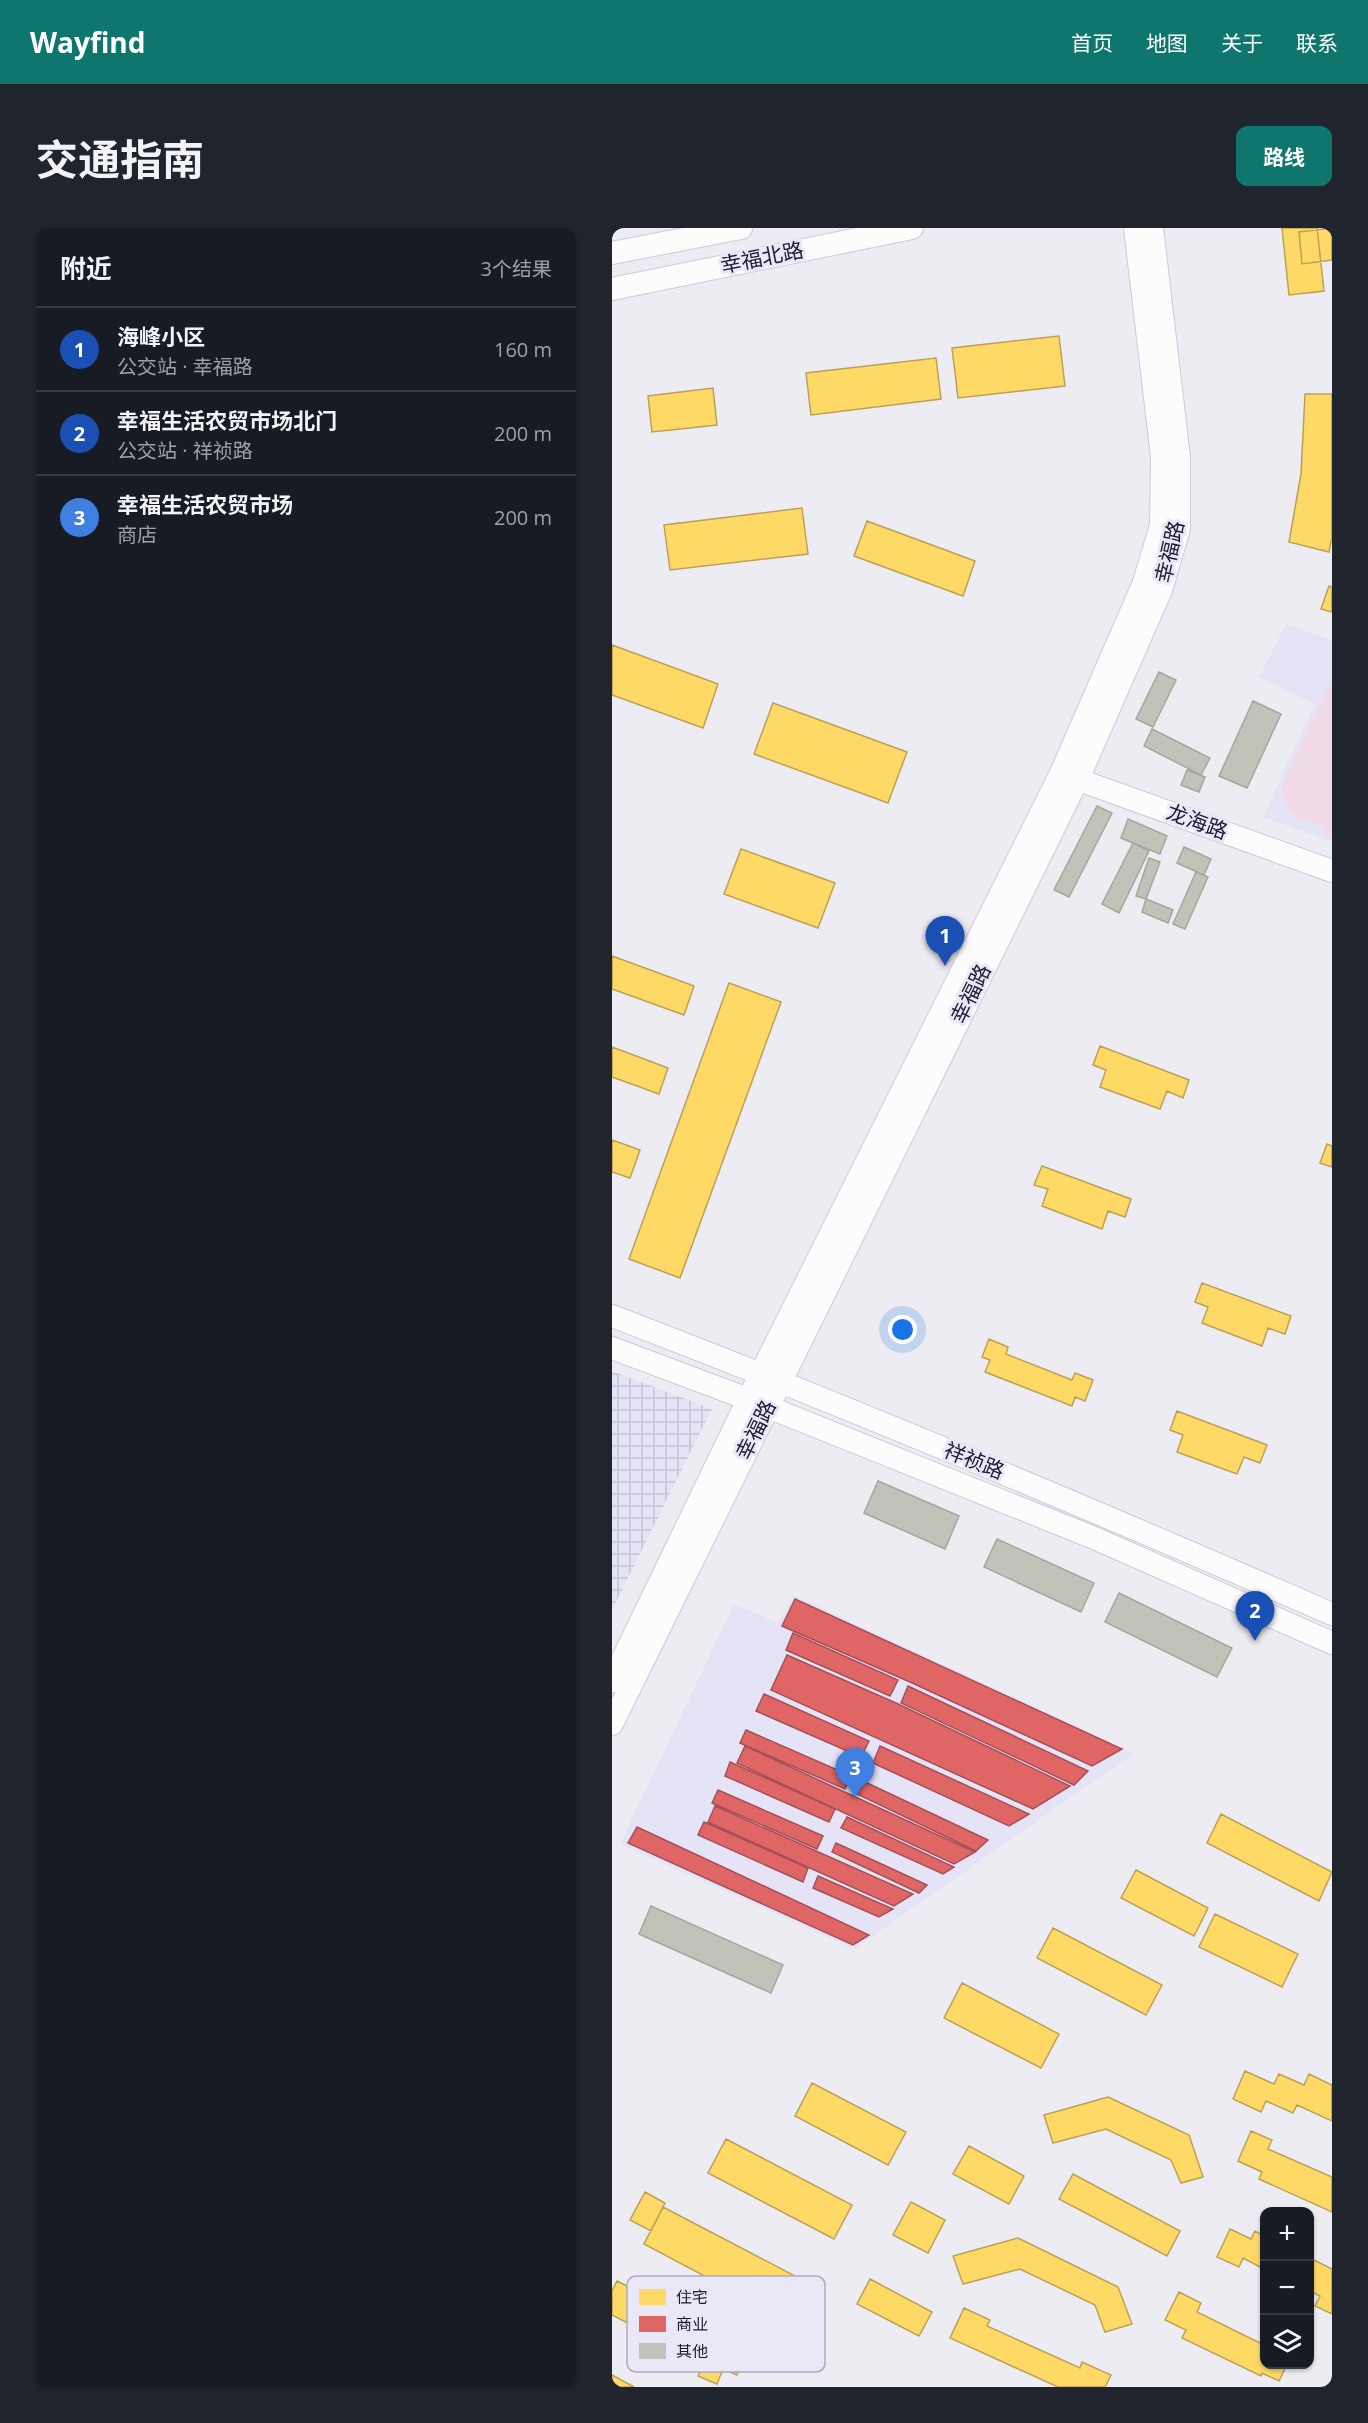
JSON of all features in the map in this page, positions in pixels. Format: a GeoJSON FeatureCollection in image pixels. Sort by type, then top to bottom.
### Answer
{"type":"FeatureCollection","features":[{"type":"Feature","properties":{"kind":"main road","name":"幸福北路"},"geometry":{"type":"LineString","coordinates":[[612,253],[741,228]]}},
{"type":"Feature","properties":{"kind":"main road","name":"幸福北路"},"geometry":{"type":"LineString","coordinates":[[612,289],[912,228]]}},
{"type":"Feature","properties":{"kind":"main road","name":"幸福路"},"geometry":{"type":"LineString","coordinates":[[1069,776],[1106,674],[1143,585],[1161,526],[1162,457],[1135,228]]}},
{"type":"Feature","properties":{"kind":"main road","name":"幸福路"},"geometry":{"type":"LineString","coordinates":[[612,1681],[757,1403],[1161,590],[1179,529],[1179,457],[1152,228]]}},
{"type":"Feature","properties":{"kind":"main road","name":"龙海路"},"geometry":{"type":"LineString","coordinates":[[1069,776],[1332,871]]}},
{"type":"Feature","properties":{"kind":"main road","name":"祥祯路"},"geometry":{"type":"LineString","coordinates":[[612,1316],[770,1377],[1107,1516],[1332,1614]]}},
{"type":"Feature","properties":{"kind":"main road","name":"祥祯路"},"geometry":{"type":"LineString","coordinates":[[612,1348],[757,1403],[1092,1537],[1332,1643]]}},
{"type":"Feature","properties":{"kind":"main road","name":"幸福路"},"geometry":{"type":"LineString","coordinates":[[612,1724],[757,1403]]}},
{"type":"Feature","properties":{"kind":"shaded area"},"geometry":{"type":"Polygon","coordinates":[[[1286,624],[1332,640],[1332,842],[1263,817],[1315,704],[1259,677],[1286,624]]]}},
{"type":"Feature","properties":{"kind":"shaded area"},"geometry":{"type":"Polygon","coordinates":[[[1332,680],[1332,839],[1322,834],[1325,823],[1299,819],[1293,815],[1285,803],[1282,785],[1332,680]]]}},
{"type":"Feature","properties":{"kind":"shaded area"},"geometry":{"type":"Polygon","coordinates":[[[612,1371],[712,1409],[612,1610],[612,1371]]]}},
{"type":"Feature","properties":{"kind":"shaded area"},"geometry":{"type":"Polygon","coordinates":[[[793,1595],[1134,1753],[854,1949],[620,1844],[734,1604],[778,1623],[793,1595]]]}},
{"type":"Feature","properties":{"kind":"building: 住宅"},"geometry":{"type":"Polygon","coordinates":[[[1282,228],[1317,228],[1324,291],[1289,295],[1282,228]]]}},
{"type":"Feature","properties":{"kind":"building: 住宅"},"geometry":{"type":"Polygon","coordinates":[[[1332,228],[1332,260],[1302,264],[1299,232],[1332,228]]]}},
{"type":"Feature","properties":{"kind":"building: 住宅"},"geometry":{"type":"Polygon","coordinates":[[[1059,336],[1065,386],[958,398],[952,348],[1059,336]]]}},
{"type":"Feature","properties":{"kind":"building: 住宅"},"geometry":{"type":"Polygon","coordinates":[[[936,358],[941,399],[811,415],[806,373],[936,358]]]}},
{"type":"Feature","properties":{"kind":"building: 住宅"},"geometry":{"type":"Polygon","coordinates":[[[713,388],[717,425],[652,432],[648,396],[713,388]]]}},
{"type":"Feature","properties":{"kind":"building: 住宅"},"geometry":{"type":"Polygon","coordinates":[[[1305,394],[1332,394],[1332,537],[1329,552],[1289,542],[1301,474],[1305,394]]]}},
{"type":"Feature","properties":{"kind":"building: 住宅"},"geometry":{"type":"Polygon","coordinates":[[[802,508],[808,554],[670,570],[664,525],[802,508]]]}},
{"type":"Feature","properties":{"kind":"building: 住宅"},"geometry":{"type":"Polygon","coordinates":[[[867,521],[975,561],[963,596],[854,556],[867,521]]]}},
{"type":"Feature","properties":{"kind":"building: 住宅"},"geometry":{"type":"Polygon","coordinates":[[[1329,586],[1332,587],[1332,612],[1321,609],[1329,586]]]}},
{"type":"Feature","properties":{"kind":"building: 住宅"},"geometry":{"type":"Polygon","coordinates":[[[612,645],[718,684],[703,728],[612,695],[612,645]]]}},
{"type":"Feature","properties":{"kind":"building: 住宅"},"geometry":{"type":"Polygon","coordinates":[[[773,703],[907,752],[888,803],[754,754],[773,703]]]}},
{"type":"Feature","properties":{"kind":"building: 住宅"},"geometry":{"type":"Polygon","coordinates":[[[741,849],[835,883],[818,928],[724,894],[741,849]]]}},
{"type":"Feature","properties":{"kind":"building: 住宅"},"geometry":{"type":"Polygon","coordinates":[[[612,956],[694,986],[684,1015],[612,989],[612,956]]]}},
{"type":"Feature","properties":{"kind":"building: 住宅"},"geometry":{"type":"Polygon","coordinates":[[[729,983],[781,1002],[680,1278],[629,1259],[729,983]]]}},
{"type":"Feature","properties":{"kind":"building: 住宅"},"geometry":{"type":"Polygon","coordinates":[[[1100,1046],[1189,1080],[1183,1098],[1167,1091],[1160,1109],[1100,1087],[1106,1070],[1093,1065],[1100,1046]]]}},
{"type":"Feature","properties":{"kind":"building: 住宅"},"geometry":{"type":"Polygon","coordinates":[[[612,1047],[668,1068],[659,1094],[612,1077],[612,1047]]]}},
{"type":"Feature","properties":{"kind":"building: 住宅"},"geometry":{"type":"Polygon","coordinates":[[[612,1140],[640,1150],[630,1178],[612,1172],[612,1140]]]}},
{"type":"Feature","properties":{"kind":"building: 住宅"},"geometry":{"type":"Polygon","coordinates":[[[1327,1144],[1332,1146],[1332,1167],[1320,1163],[1327,1144]]]}},
{"type":"Feature","properties":{"kind":"building: 住宅"},"geometry":{"type":"Polygon","coordinates":[[[1042,1166],[1131,1199],[1125,1217],[1108,1211],[1102,1229],[1042,1206],[1048,1189],[1034,1185],[1042,1166]]]}},
{"type":"Feature","properties":{"kind":"building: 住宅"},"geometry":{"type":"Polygon","coordinates":[[[1202,1283],[1291,1316],[1285,1334],[1268,1328],[1262,1346],[1202,1323],[1208,1307],[1195,1302],[1202,1283]]]}},
{"type":"Feature","properties":{"kind":"building: 住宅"},"geometry":{"type":"Polygon","coordinates":[[[989,1339],[1008,1347],[1006,1354],[1072,1380],[1075,1373],[1093,1380],[1085,1401],[1075,1397],[1072,1406],[985,1372],[990,1360],[982,1357],[989,1339]]]}},
{"type":"Feature","properties":{"kind":"building: 住宅"},"geometry":{"type":"Polygon","coordinates":[[[1177,1411],[1267,1445],[1260,1463],[1244,1457],[1237,1474],[1177,1452],[1183,1435],[1170,1430],[1177,1411]]]}},
{"type":"Feature","properties":{"kind":"building: 住宅"},"geometry":{"type":"Polygon","coordinates":[[[1221,1814],[1332,1872],[1319,1901],[1207,1843],[1221,1814]]]}},
{"type":"Feature","properties":{"kind":"building: 住宅"},"geometry":{"type":"Polygon","coordinates":[[[1136,1870],[1208,1908],[1194,1936],[1121,1898],[1136,1870]]]}},
{"type":"Feature","properties":{"kind":"building: 住宅"},"geometry":{"type":"Polygon","coordinates":[[[1215,1914],[1298,1954],[1282,1987],[1199,1947],[1215,1914]]]}},
{"type":"Feature","properties":{"kind":"building: 住宅"},"geometry":{"type":"Polygon","coordinates":[[[1053,1928],[1162,1985],[1146,2015],[1037,1958],[1053,1928]]]}},
{"type":"Feature","properties":{"kind":"building: 住宅"},"geometry":{"type":"Polygon","coordinates":[[[962,1983],[1059,2034],[1041,2068],[944,2018],[962,1983]]]}},
{"type":"Feature","properties":{"kind":"building: 住宅"},"geometry":{"type":"Polygon","coordinates":[[[1245,2071],[1274,2084],[1279,2074],[1304,2085],[1309,2074],[1332,2085],[1332,2121],[1297,2105],[1293,2113],[1266,2101],[1261,2112],[1233,2099],[1245,2071]]]}},
{"type":"Feature","properties":{"kind":"building: 住宅"},"geometry":{"type":"Polygon","coordinates":[[[812,2083],[906,2132],[888,2165],[795,2116],[812,2083]]]}},
{"type":"Feature","properties":{"kind":"building: 住宅"},"geometry":{"type":"Polygon","coordinates":[[[1108,2097],[1189,2135],[1203,2177],[1181,2183],[1171,2160],[1106,2129],[1053,2143],[1044,2115],[1108,2097]]]}},
{"type":"Feature","properties":{"kind":"building: 住宅"},"geometry":{"type":"Polygon","coordinates":[[[1251,2131],[1272,2140],[1268,2149],[1332,2177],[1332,2212],[1259,2179],[1262,2172],[1238,2161],[1251,2131]]]}},
{"type":"Feature","properties":{"kind":"building: 住宅"},"geometry":{"type":"Polygon","coordinates":[[[726,2139],[852,2205],[834,2239],[708,2173],[726,2139]]]}},
{"type":"Feature","properties":{"kind":"building: 住宅"},"geometry":{"type":"Polygon","coordinates":[[[969,2146],[1024,2176],[1009,2204],[953,2174],[969,2146]]]}},
{"type":"Feature","properties":{"kind":"building: 住宅"},"geometry":{"type":"Polygon","coordinates":[[[1073,2174],[1180,2231],[1167,2256],[1059,2199],[1073,2174]]]}},
{"type":"Feature","properties":{"kind":"building: 住宅"},"geometry":{"type":"Polygon","coordinates":[[[645,2192],[665,2203],[651,2231],[630,2220],[645,2192]]]}},
{"type":"Feature","properties":{"kind":"building: 住宅"},"geometry":{"type":"Polygon","coordinates":[[[911,2202],[945,2220],[928,2253],[893,2235],[911,2202]]]}},
{"type":"Feature","properties":{"kind":"building: 住宅"},"geometry":{"type":"Polygon","coordinates":[[[663,2207],[795,2276],[704,2276],[644,2244],[663,2207]]]}},
{"type":"Feature","properties":{"kind":"building: 住宅"},"geometry":{"type":"Polygon","coordinates":[[[1230,2229],[1251,2239],[1255,2231],[1260,2234],[1260,2267],[1243,2258],[1239,2267],[1217,2257],[1230,2229]]]}},
{"type":"Feature","properties":{"kind":"building: 住宅"},"geometry":{"type":"Polygon","coordinates":[[[1018,2238],[1118,2287],[1132,2324],[1105,2332],[1095,2305],[1020,2269],[963,2284],[953,2256],[1018,2238]]]}},
{"type":"Feature","properties":{"kind":"building: 住宅"},"geometry":{"type":"Polygon","coordinates":[[[1314,2260],[1332,2269],[1332,2314],[1315,2306],[1320,2296],[1314,2293],[1314,2260]]]}},
{"type":"Feature","properties":{"kind":"building: 住宅"},"geometry":{"type":"Polygon","coordinates":[[[870,2279],[932,2312],[919,2336],[857,2304],[870,2279]]]}},
{"type":"Feature","properties":{"kind":"building: 住宅"},"geometry":{"type":"Polygon","coordinates":[[[617,2281],[627,2286],[627,2323],[612,2315],[612,2291],[617,2281]]]}},
{"type":"Feature","properties":{"kind":"building: 住宅"},"geometry":{"type":"Polygon","coordinates":[[[1179,2292],[1201,2303],[1197,2312],[1260,2343],[1260,2369],[1285,2369],[1279,2381],[1262,2373],[1261,2376],[1182,2338],[1186,2330],[1165,2320],[1179,2292]]]}},
{"type":"Feature","properties":{"kind":"building: 住宅"},"geometry":{"type":"Polygon","coordinates":[[[964,2308],[990,2320],[987,2326],[1080,2368],[1082,2362],[1111,2375],[1105,2387],[1058,2387],[950,2338],[964,2308]]]}},
{"type":"Feature","properties":{"kind":"building: 住宅"},"geometry":{"type":"Polygon","coordinates":[[[700,2372],[722,2372],[717,2384],[698,2376],[700,2372]]]}},
{"type":"Feature","properties":{"kind":"building: 住宅"},"geometry":{"type":"Polygon","coordinates":[[[612,2375],[634,2387],[612,2387],[612,2375]]]}},
{"type":"Feature","properties":{"kind":"building: 商业"},"geometry":{"type":"Polygon","coordinates":[[[795,1599],[1122,1749],[1092,1766],[782,1626],[795,1599]]]}},
{"type":"Feature","properties":{"kind":"building: 商业"},"geometry":{"type":"Polygon","coordinates":[[[793,1633],[898,1680],[890,1696],[786,1650],[793,1633]]]}},
{"type":"Feature","properties":{"kind":"building: 商业"},"geometry":{"type":"Polygon","coordinates":[[[787,1655],[896,1703],[1070,1786],[1033,1809],[771,1690],[787,1655]]]}},
{"type":"Feature","properties":{"kind":"building: 商业"},"geometry":{"type":"Polygon","coordinates":[[[908,1686],[1088,1771],[1074,1785],[901,1703],[908,1686]]]}},
{"type":"Feature","properties":{"kind":"building: 商业"},"geometry":{"type":"Polygon","coordinates":[[[764,1694],[869,1741],[861,1757],[756,1711],[764,1694]]]}},
{"type":"Feature","properties":{"kind":"building: 商业"},"geometry":{"type":"Polygon","coordinates":[[[746,1730],[851,1776],[845,1789],[740,1743],[746,1730]]]}},
{"type":"Feature","properties":{"kind":"building: 商业"},"geometry":{"type":"Polygon","coordinates":[[[745,1746],[975,1852],[954,1864],[737,1763],[745,1746]]]}},
{"type":"Feature","properties":{"kind":"building: 商业"},"geometry":{"type":"Polygon","coordinates":[[[880,1746],[1029,1814],[1009,1826],[873,1763],[880,1746]]]}},
{"type":"Feature","properties":{"kind":"building: 商业"},"geometry":{"type":"Polygon","coordinates":[[[730,1762],[835,1809],[829,1822],[725,1776],[730,1762]]]}},
{"type":"Feature","properties":{"kind":"building: 商业"},"geometry":{"type":"Polygon","coordinates":[[[863,1781],[988,1840],[976,1851],[857,1794],[863,1781]]]}},
{"type":"Feature","properties":{"kind":"building: 商业"},"geometry":{"type":"Polygon","coordinates":[[[718,1790],[823,1836],[817,1849],[712,1803],[718,1790]]]}},
{"type":"Feature","properties":{"kind":"building: 商业"},"geometry":{"type":"Polygon","coordinates":[[[715,1806],[913,1894],[894,1906],[708,1822],[715,1806]]]}},
{"type":"Feature","properties":{"kind":"building: 商业"},"geometry":{"type":"Polygon","coordinates":[[[847,1817],[954,1867],[943,1874],[841,1828],[847,1817]]]}},
{"type":"Feature","properties":{"kind":"building: 商业"},"geometry":{"type":"Polygon","coordinates":[[[704,1822],[808,1868],[803,1882],[698,1835],[704,1822]]]}},
{"type":"Feature","properties":{"kind":"building: 商业"},"geometry":{"type":"Polygon","coordinates":[[[637,1827],[869,1935],[853,1945],[628,1843],[637,1827]]]}},
{"type":"Feature","properties":{"kind":"building: 商业"},"geometry":{"type":"Polygon","coordinates":[[[836,1843],[927,1885],[919,1893],[832,1852],[836,1843]]]}},
{"type":"Feature","properties":{"kind":"building: 商业"},"geometry":{"type":"Polygon","coordinates":[[[818,1876],[893,1909],[879,1917],[813,1888],[818,1876]]]}},
{"type":"Feature","properties":{"kind":"building: 其他"},"geometry":{"type":"Polygon","coordinates":[[[1159,672],[1176,680],[1153,727],[1136,719],[1159,672]]]}},
{"type":"Feature","properties":{"kind":"building: 其他"},"geometry":{"type":"Polygon","coordinates":[[[1253,701],[1281,714],[1247,788],[1219,776],[1253,701]]]}},
{"type":"Feature","properties":{"kind":"building: 其他"},"geometry":{"type":"Polygon","coordinates":[[[1152,729],[1210,758],[1201,775],[1144,746],[1152,729]]]}},
{"type":"Feature","properties":{"kind":"building: 其他"},"geometry":{"type":"Polygon","coordinates":[[[1187,770],[1205,777],[1199,792],[1181,785],[1187,770]]]}},
{"type":"Feature","properties":{"kind":"building: 其他"},"geometry":{"type":"Polygon","coordinates":[[[1097,806],[1112,813],[1069,897],[1054,890],[1097,806]]]}},
{"type":"Feature","properties":{"kind":"building: 其他"},"geometry":{"type":"Polygon","coordinates":[[[1128,819],[1167,836],[1160,854],[1121,838],[1128,819]]]}},
{"type":"Feature","properties":{"kind":"building: 其他"},"geometry":{"type":"Polygon","coordinates":[[[1133,843],[1149,851],[1119,913],[1102,904],[1133,843]]]}},
{"type":"Feature","properties":{"kind":"building: 其他"},"geometry":{"type":"Polygon","coordinates":[[[1184,847],[1211,859],[1204,875],[1177,863],[1184,847]]]}},
{"type":"Feature","properties":{"kind":"building: 其他"},"geometry":{"type":"Polygon","coordinates":[[[1149,858],[1160,862],[1146,899],[1136,896],[1149,858]]]}},
{"type":"Feature","properties":{"kind":"building: 其他"},"geometry":{"type":"Polygon","coordinates":[[[1196,872],[1208,877],[1185,929],[1173,924],[1196,872]]]}},
{"type":"Feature","properties":{"kind":"building: 其他"},"geometry":{"type":"Polygon","coordinates":[[[1146,899],[1173,910],[1168,923],[1142,912],[1146,899]]]}},
{"type":"Feature","properties":{"kind":"building: 其他"},"geometry":{"type":"Polygon","coordinates":[[[878,1481],[959,1516],[945,1549],[864,1513],[878,1481]]]}},
{"type":"Feature","properties":{"kind":"building: 其他"},"geometry":{"type":"Polygon","coordinates":[[[997,1539],[1094,1583],[1081,1612],[984,1567],[997,1539]]]}},
{"type":"Feature","properties":{"kind":"building: 其他"},"geometry":{"type":"Polygon","coordinates":[[[1119,1593],[1232,1648],[1217,1677],[1105,1622],[1119,1593]]]}},
{"type":"Feature","properties":{"kind":"building: 其他"},"geometry":{"type":"Polygon","coordinates":[[[651,1906],[783,1965],[771,1993],[639,1934],[651,1906]]]}},
{"type":"Feature","properties":{"kind":"place","name":"海峰小区"},"geometry":{"type":"Point","coordinates":[945,966]}},
{"type":"Feature","properties":{"kind":"place","name":"幸福生活农贸市场北门"},"geometry":{"type":"Point","coordinates":[1255,1641]}},
{"type":"Feature","properties":{"kind":"place","name":"幸福生活农贸市场"},"geometry":{"type":"Point","coordinates":[855,1798]}}]}
